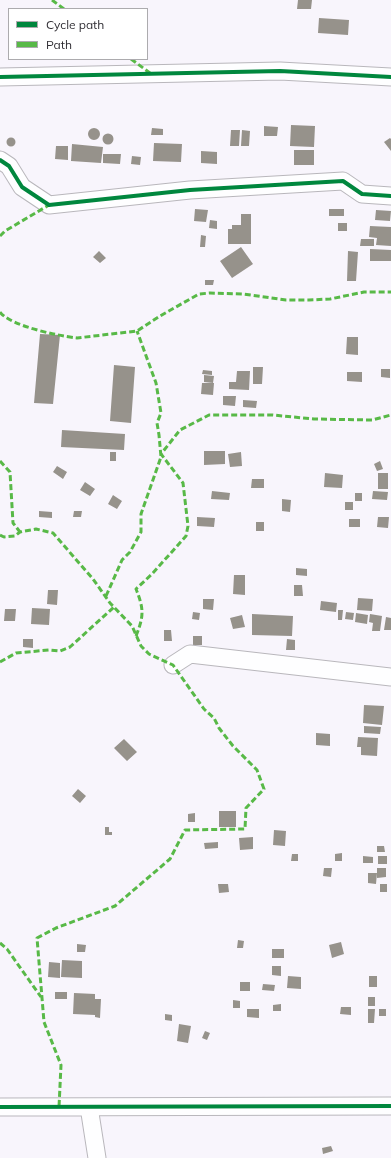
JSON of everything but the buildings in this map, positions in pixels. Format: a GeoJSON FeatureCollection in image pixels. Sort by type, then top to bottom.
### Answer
{"type":"FeatureCollection","features":[{"type":"Feature","properties":{"kind":"street"},"geometry":{"type":"LineString","coordinates":[[0,77],[280,71],[391,77]]}},
{"type":"Feature","properties":{"kind":"street"},"geometry":{"type":"LineString","coordinates":[[0,160],[9,166],[22,187],[49,205],[190,190],[344,181],[362,194],[391,196]]}},
{"type":"Feature","properties":{"kind":"street"},"geometry":{"type":"LineString","coordinates":[[173,665],[190,654],[391,677]]}},
{"type":"Feature","properties":{"kind":"street"},"geometry":{"type":"LineString","coordinates":[[0,1107],[391,1106]]}},
{"type":"Feature","properties":{"kind":"street"},"geometry":{"type":"LineString","coordinates":[[89,1107],[96,1158]]}},
{"type":"Feature","properties":{"kind":"marked path"},"geometry":{"type":"LineString","coordinates":[[52,0],[63,8]]}},
{"type":"Feature","properties":{"kind":"marked path"},"geometry":{"type":"LineString","coordinates":[[132,60],[150,73]]}},
{"type":"Feature","properties":{"kind":"marked path"},"geometry":{"type":"LineString","coordinates":[[0,236],[5,231],[49,205]]}},
{"type":"Feature","properties":{"kind":"marked path"},"geometry":{"type":"LineString","coordinates":[[0,312],[5,317],[24,326],[47,333],[77,338],[137,331],[199,294],[243,294],[286,300],[309,300],[330,299],[364,292],[391,292]]}},
{"type":"Feature","properties":{"kind":"marked path"},"geometry":{"type":"LineString","coordinates":[[106,596],[122,560],[130,552],[141,532],[141,514],[161,457],[157,423],[161,413],[156,383],[137,331]]}},
{"type":"Feature","properties":{"kind":"marked path"},"geometry":{"type":"LineString","coordinates":[[136,636],[142,618],[142,607],[136,589],[152,574],[186,536],[188,526],[183,483],[161,454],[180,430],[209,415],[273,415],[314,419],[372,420],[391,415]]}},
{"type":"Feature","properties":{"kind":"marked path"},"geometry":{"type":"LineString","coordinates":[[0,461],[10,472],[13,523],[20,532]]}},
{"type":"Feature","properties":{"kind":"marked path"},"geometry":{"type":"LineString","coordinates":[[0,535],[4,537],[15,536],[20,532],[36,529],[53,533],[93,579],[110,603],[132,626],[141,646],[149,654],[173,665],[204,709],[214,718],[219,728],[233,746],[257,770],[264,789],[246,808],[245,829],[185,830],[170,859],[115,906],[56,928],[37,938],[44,1022],[61,1065],[59,1107]]}},
{"type":"Feature","properties":{"kind":"marked path"},"geometry":{"type":"LineString","coordinates":[[0,662],[16,653],[49,650],[60,651],[70,647],[114,607]]}},
{"type":"Feature","properties":{"kind":"marked path"},"geometry":{"type":"LineString","coordinates":[[0,943],[7,949],[41,997]]}},
{"type":"Feature","properties":{"kind":"cycle path"},"geometry":{"type":"LineString","coordinates":[[0,77],[280,71],[391,77]]}},
{"type":"Feature","properties":{"kind":"cycle path"},"geometry":{"type":"LineString","coordinates":[[0,160],[9,166],[22,187],[49,205],[190,190],[343,181],[362,194],[391,196]]}},
{"type":"Feature","properties":{"kind":"cycle path"},"geometry":{"type":"LineString","coordinates":[[0,1107],[391,1106]]}}]}
